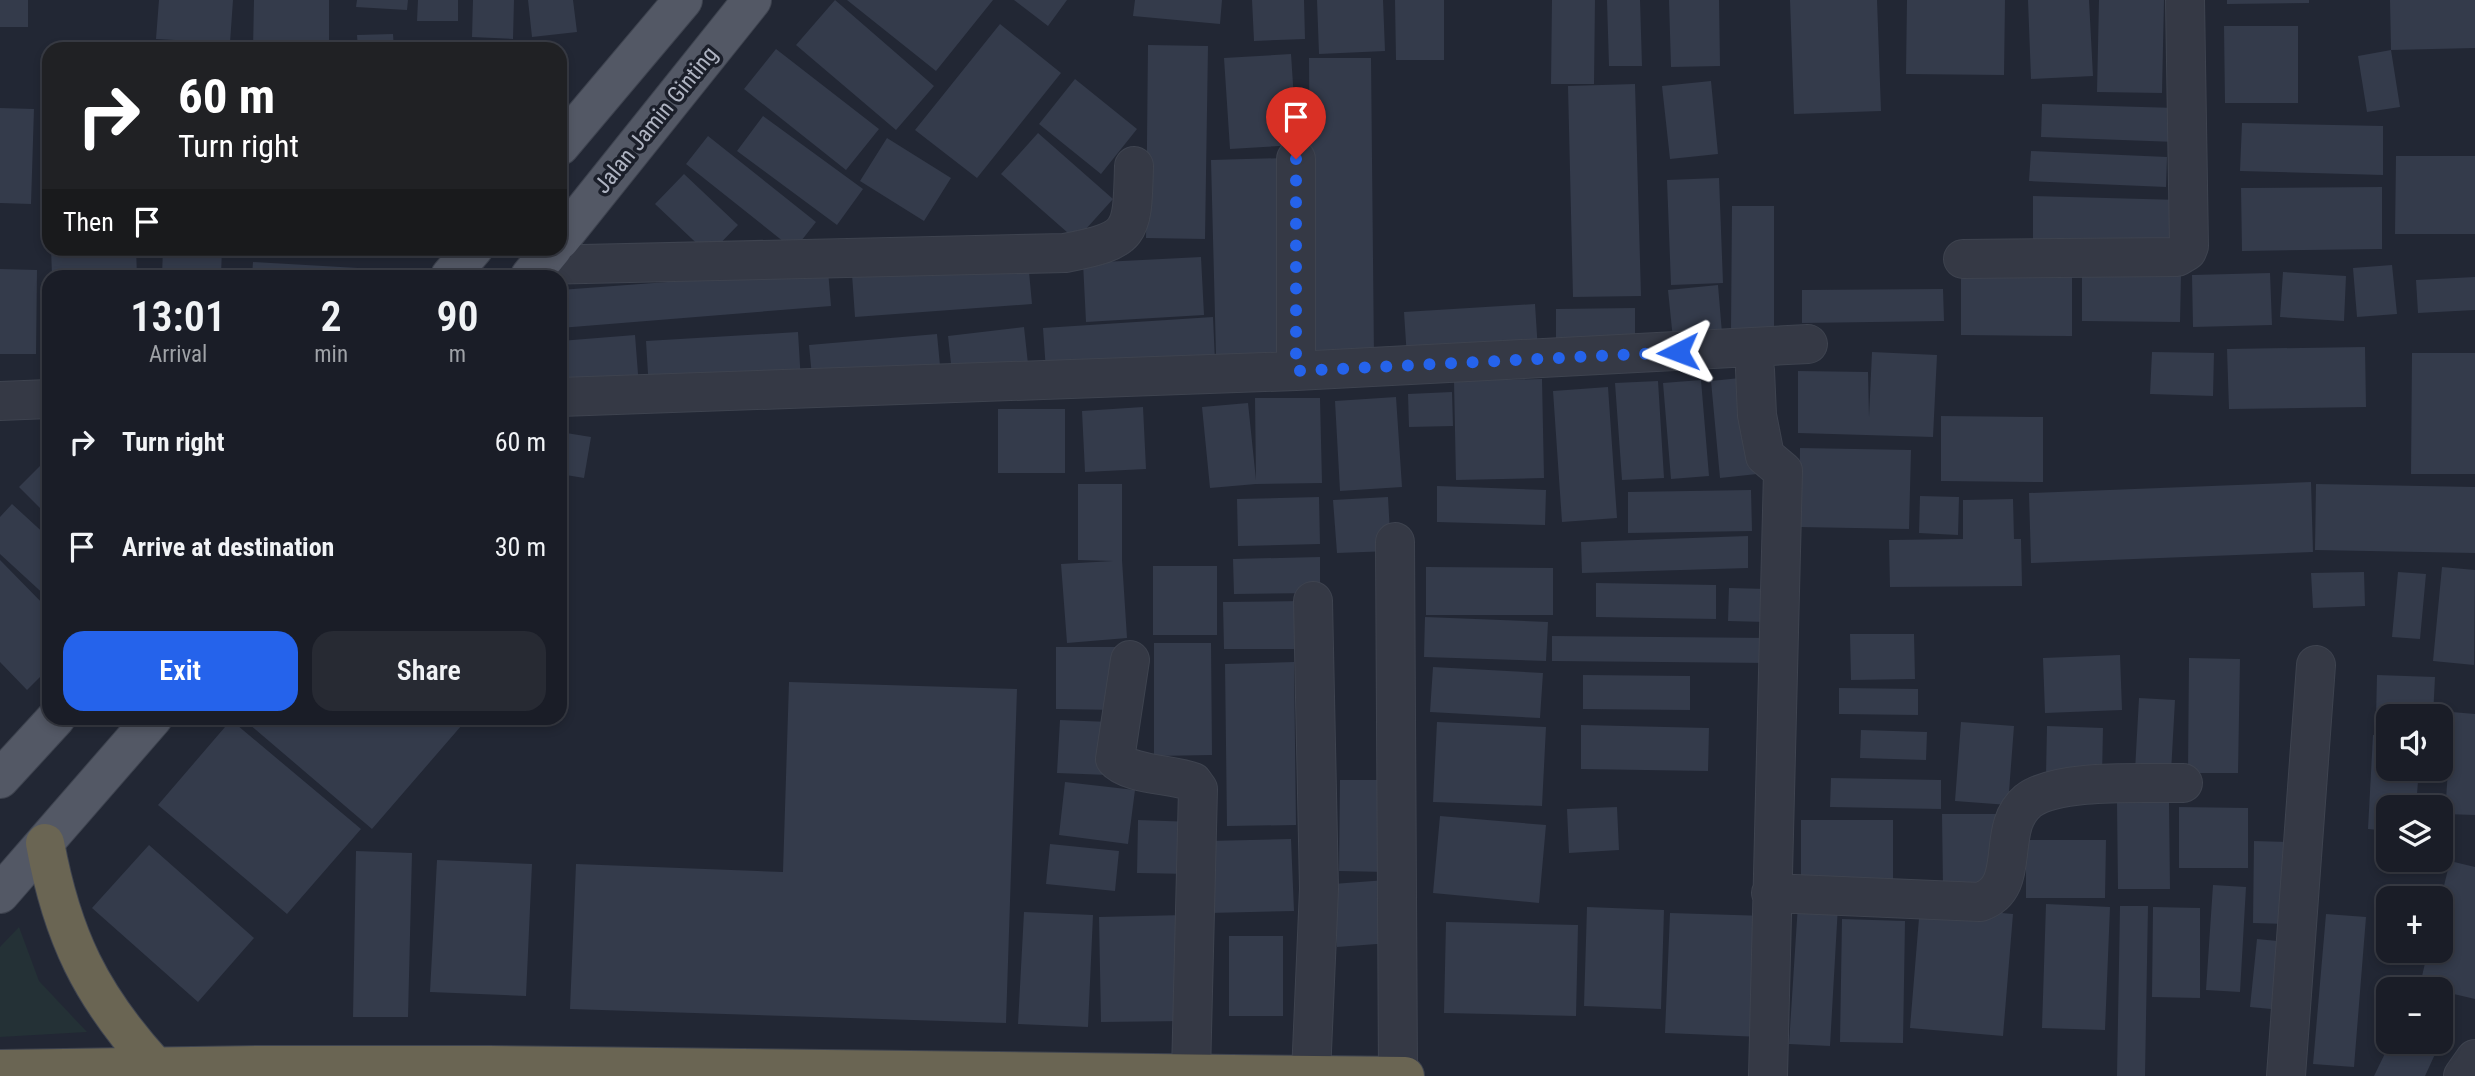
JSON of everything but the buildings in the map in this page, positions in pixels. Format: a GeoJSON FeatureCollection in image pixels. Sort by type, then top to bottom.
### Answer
{"type":"FeatureCollection","features":[{"type":"Feature","properties":{"kind":"highway"},"geometry":{"type":"LineString","coordinates":[[45,843],[55,895],[81,964],[120,1026],[155,1066]]}},
{"type":"Feature","properties":{"kind":"highway"},"geometry":{"type":"LineString","coordinates":[[0,1069],[155,1066],[257,1070],[489,1065],[1405,1076]]}},
{"type":"Feature","properties":{"kind":"main road"},"geometry":{"type":"LineString","coordinates":[[567,138],[682,0]]}},
{"type":"Feature","properties":{"kind":"main road","name":"Jalan Jamin Ginting"},"geometry":{"type":"LineString","coordinates":[[567,231],[752,0]]}},
{"type":"Feature","properties":{"kind":"main road"},"geometry":{"type":"LineString","coordinates":[[455,270],[467,256]]}},
{"type":"Feature","properties":{"kind":"main road"},"geometry":{"type":"LineString","coordinates":[[0,779],[50,725]]}},
{"type":"Feature","properties":{"kind":"main road"},"geometry":{"type":"LineString","coordinates":[[0,894],[147,725]]}},
{"type":"Feature","properties":{"kind":"street"},"geometry":{"type":"LineString","coordinates":[[1964,259],[2177,257],[2187,251],[2185,0]]}},
{"type":"Feature","properties":{"kind":"street"},"geometry":{"type":"LineString","coordinates":[[1296,159],[1296,371]]}},
{"type":"Feature","properties":{"kind":"street"},"geometry":{"type":"LineString","coordinates":[[546,257],[1065,253],[1103,246],[1113,241],[1125,229],[1133,210],[1134,166]]}},
{"type":"Feature","properties":{"kind":"street"},"geometry":{"type":"LineString","coordinates":[[567,397],[1296,371],[1808,344]]}},
{"type":"Feature","properties":{"kind":"street"},"geometry":{"type":"LineString","coordinates":[[1755,370],[1757,415],[1765,456],[1783,471],[1768,1076]]}},
{"type":"Feature","properties":{"kind":"street"},"geometry":{"type":"LineString","coordinates":[[0,401],[42,399]]}},
{"type":"Feature","properties":{"kind":"street"},"geometry":{"type":"LineString","coordinates":[[1395,542],[1398,1075]]}},
{"type":"Feature","properties":{"kind":"street"},"geometry":{"type":"LineString","coordinates":[[1311,1074],[1319,889],[1313,601]]}},
{"type":"Feature","properties":{"kind":"street"},"geometry":{"type":"LineString","coordinates":[[1130,660],[1115,759],[1120,765],[1131,769],[1193,782],[1198,789],[1191,1073]]}},
{"type":"Feature","properties":{"kind":"street"},"geometry":{"type":"LineString","coordinates":[[2286,1076],[2316,665]]}},
{"type":"Feature","properties":{"kind":"street"},"geometry":{"type":"LineString","coordinates":[[1771,893],[1980,902],[1992,898],[2002,885],[2014,821],[2018,812],[2040,794],[2058,788],[2080,786],[2183,783]]}},
{"type":"Feature","properties":{"kind":"street"},"geometry":{"type":"LineString","coordinates":[[2463,1076],[2475,1060]]}},
{"type":"Feature","properties":{"kind":"shaded area"},"geometry":{"type":"Polygon","coordinates":[[[19,927],[39,981],[87,1032],[0,1037],[0,947],[19,927]]]}},
{"type":"Feature","properties":{"kind":"route"},"geometry":{"type":"LineString","coordinates":[[1296,159],[1296,371],[1678,352]]}}]}
